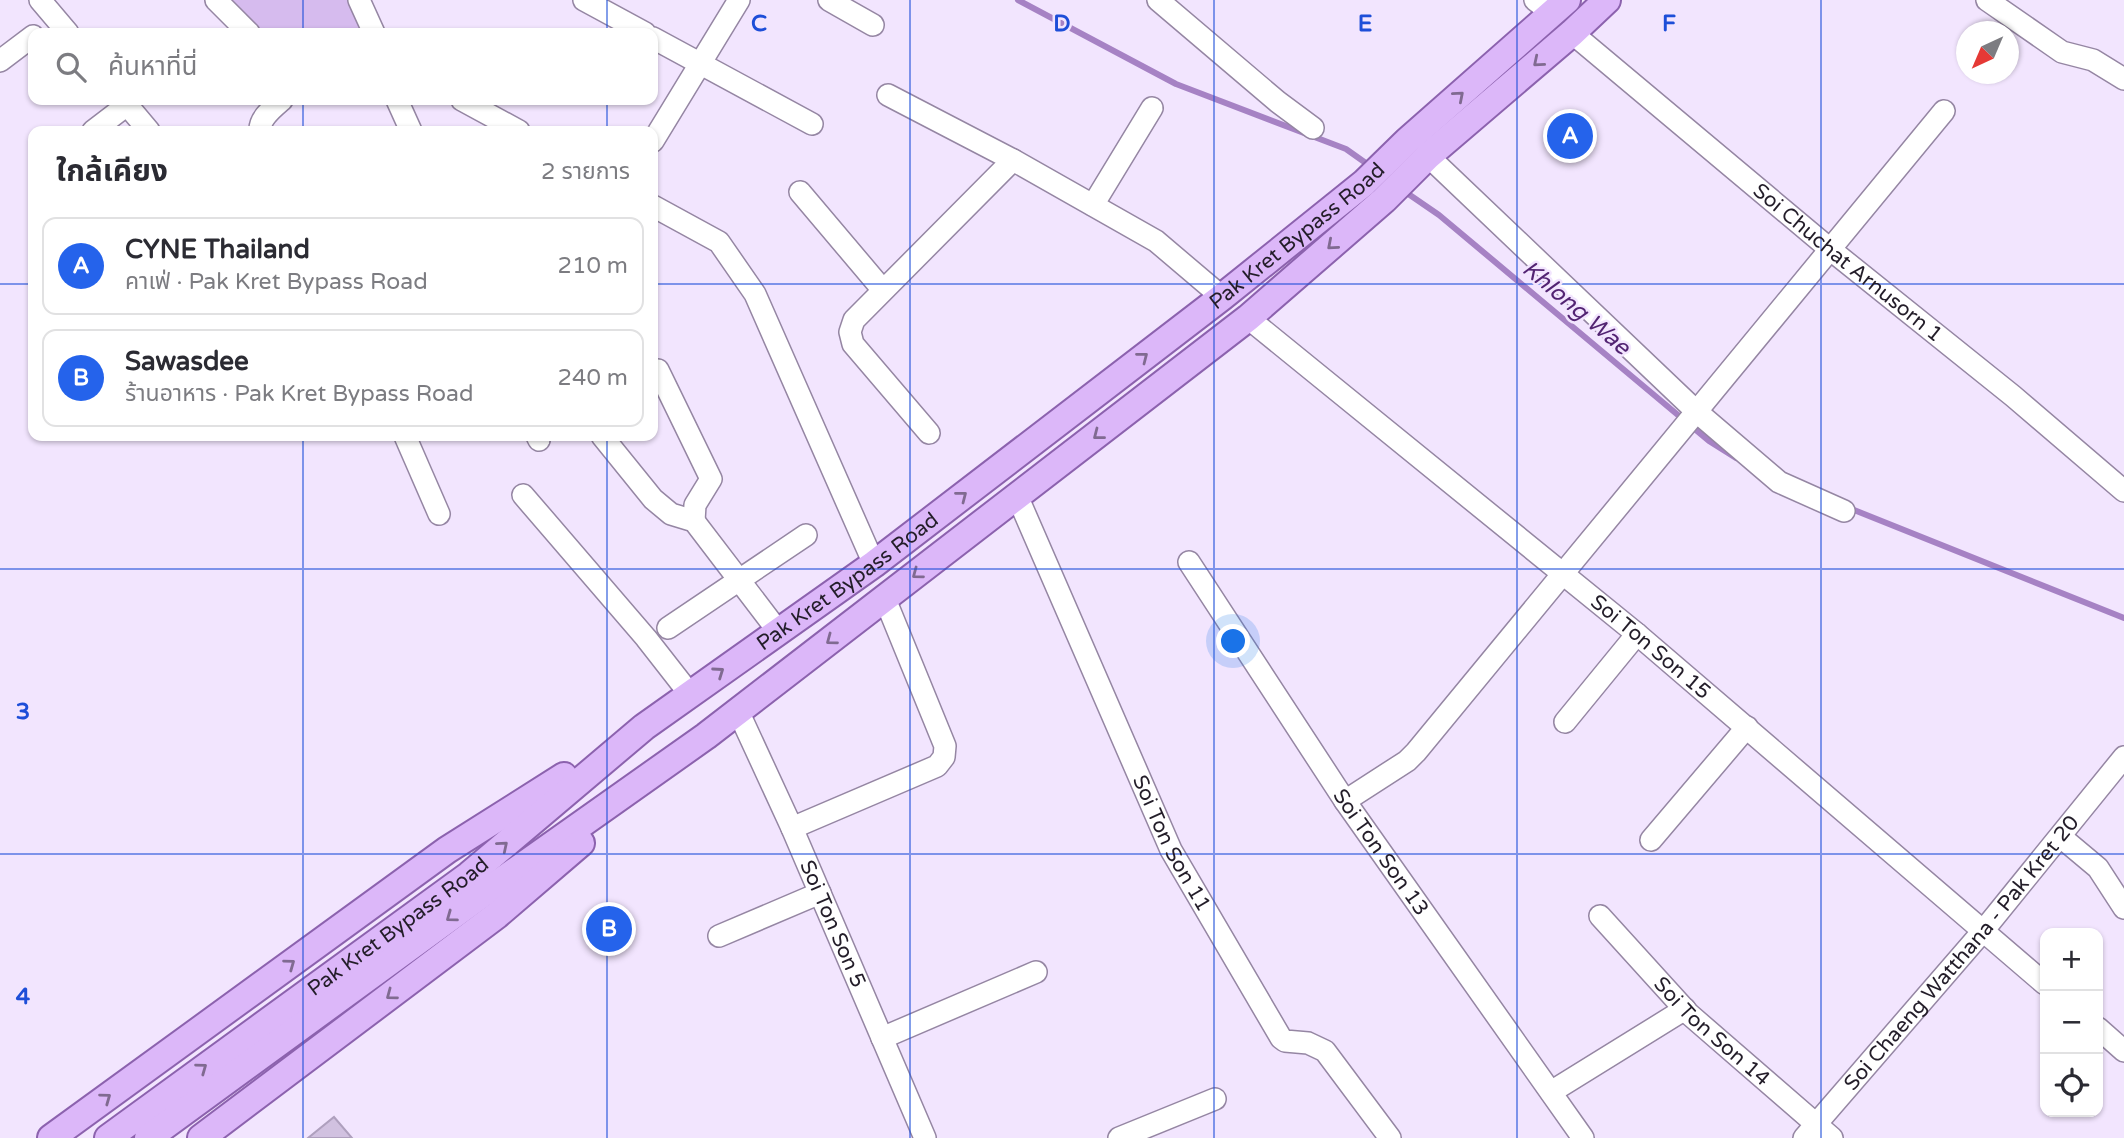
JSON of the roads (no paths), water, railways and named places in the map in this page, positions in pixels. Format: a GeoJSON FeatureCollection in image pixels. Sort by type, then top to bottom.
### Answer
{"type":"FeatureCollection","features":[{"type":"Feature","properties":{"kind":"main road","name":"Pak Kret Bypass Road"},"geometry":{"type":"LineString","coordinates":[[108,1138],[278,1027],[706,736],[1248,318],[1374,192],[1420,152],[1572,33],[1607,0]]}},
{"type":"Feature","properties":{"kind":"main road","name":"Pak Kret Bypass Road"},"geometry":{"type":"LineString","coordinates":[[1420,152],[1552,5]]}},
{"type":"Feature","properties":{"kind":"main road","name":"Pak Kret Bypass Road"},"geometry":{"type":"LineString","coordinates":[[148,1138],[278,1027],[469,874],[644,727],[874,564],[1222,297],[1374,192]]}},
{"type":"Feature","properties":{"kind":"main road"},"geometry":{"type":"LineString","coordinates":[[51,1138],[447,850],[644,727]]}},
{"type":"Feature","properties":{"kind":"main road"},"geometry":{"type":"LineString","coordinates":[[201,1138],[498,915],[706,736]]}},
{"type":"Feature","properties":{"kind":"street"},"geometry":{"type":"LineString","coordinates":[[40,0],[62,26]]}},
{"type":"Feature","properties":{"kind":"street"},"geometry":{"type":"LineString","coordinates":[[216,0],[244,28]]}},
{"type":"Feature","properties":{"kind":"street"},"geometry":{"type":"LineString","coordinates":[[359,0],[372,28]]}},
{"type":"Feature","properties":{"kind":"street"},"geometry":{"type":"LineString","coordinates":[[584,0],[636,28]]}},
{"type":"Feature","properties":{"kind":"street"},"geometry":{"type":"LineString","coordinates":[[658,133],[739,0]]}},
{"type":"Feature","properties":{"kind":"street"},"geometry":{"type":"LineString","coordinates":[[829,0],[873,25]]}},
{"type":"Feature","properties":{"kind":"street"},"geometry":{"type":"LineString","coordinates":[[1158,0],[1278,102],[1313,128]]}},
{"type":"Feature","properties":{"kind":"street"},"geometry":{"type":"LineString","coordinates":[[1987,0],[2062,52],[2093,60],[2124,79]]}},
{"type":"Feature","properties":{"kind":"street","name":"Soi Chuchat Arnusorn 1"},"geometry":{"type":"LineString","coordinates":[[1572,33],[2124,491]]}},
{"type":"Feature","properties":{"kind":"street"},"geometry":{"type":"LineString","coordinates":[[0,61],[28,39]]}},
{"type":"Feature","properties":{"kind":"street"},"geometry":{"type":"LineString","coordinates":[[658,41],[812,124]]}},
{"type":"Feature","properties":{"kind":"street"},"geometry":{"type":"LineString","coordinates":[[888,95],[1013,160],[1156,241],[1222,297]]}},
{"type":"Feature","properties":{"kind":"street"},"geometry":{"type":"LineString","coordinates":[[99,126],[122,105]]}},
{"type":"Feature","properties":{"kind":"street"},"geometry":{"type":"LineString","coordinates":[[127,105],[145,126]]}},
{"type":"Feature","properties":{"kind":"street"},"geometry":{"type":"LineString","coordinates":[[260,126],[266,115],[277,105]]}},
{"type":"Feature","properties":{"kind":"street"},"geometry":{"type":"LineString","coordinates":[[399,105],[409,126]]}},
{"type":"Feature","properties":{"kind":"street"},"geometry":{"type":"LineString","coordinates":[[471,105],[510,126]]}},
{"type":"Feature","properties":{"kind":"street"},"geometry":{"type":"LineString","coordinates":[[1093,205],[1152,108]]}},
{"type":"Feature","properties":{"kind":"street"},"geometry":{"type":"LineString","coordinates":[[1345,801],[1407,761],[1416,752],[1944,111]]}},
{"type":"Feature","properties":{"kind":"street"},"geometry":{"type":"LineString","coordinates":[[1420,152],[1695,415],[1779,482],[1844,511]]}},
{"type":"Feature","properties":{"kind":"street"},"geometry":{"type":"LineString","coordinates":[[929,433],[853,344],[850,331],[854,320],[882,289],[1013,160]]}},
{"type":"Feature","properties":{"kind":"street"},"geometry":{"type":"LineString","coordinates":[[800,192],[882,289]]}},
{"type":"Feature","properties":{"kind":"street"},"geometry":{"type":"LineString","coordinates":[[658,209],[719,242],[755,294],[874,564]]}},
{"type":"Feature","properties":{"kind":"street","name":"Soi Ton Son 15"},"geometry":{"type":"LineString","coordinates":[[1248,318],[1637,634],[2040,980]]}},
{"type":"Feature","properties":{"kind":"street"},"geometry":{"type":"LineString","coordinates":[[658,370],[711,479],[695,505],[694,521]]}},
{"type":"Feature","properties":{"kind":"street"},"geometry":{"type":"LineString","coordinates":[[407,441],[439,514]]}},
{"type":"Feature","properties":{"kind":"street"},"geometry":{"type":"LineString","coordinates":[[606,441],[653,499],[671,514],[694,521],[778,631]]}},
{"type":"Feature","properties":{"kind":"street"},"geometry":{"type":"LineString","coordinates":[[523,495],[646,638],[689,693]]}},
{"type":"Feature","properties":{"kind":"street","name":"Soi Ton Son 11"},"geometry":{"type":"LineString","coordinates":[[1018,498],[1171,850],[1281,1038],[1285,1041],[1317,1045],[1325,1051],[1390,1138]]}},
{"type":"Feature","properties":{"kind":"street"},"geometry":{"type":"LineString","coordinates":[[668,628],[806,535]]}},
{"type":"Feature","properties":{"kind":"street","name":"Soi Ton Son 13"},"geometry":{"type":"LineString","coordinates":[[1189,562],[1345,801],[1583,1138]]}},
{"type":"Feature","properties":{"kind":"street"},"geometry":{"type":"LineString","coordinates":[[792,828],[937,766],[944,757],[945,746],[886,598]]}},
{"type":"Feature","properties":{"kind":"street"},"geometry":{"type":"LineString","coordinates":[[1565,722],[1637,634]]}},
{"type":"Feature","properties":{"kind":"street","name":"Soi Ton Son 5"},"geometry":{"type":"LineString","coordinates":[[738,711],[792,828],[925,1138]]}},
{"type":"Feature","properties":{"kind":"street"},"geometry":{"type":"LineString","coordinates":[[1651,840],[1747,727]]}},
{"type":"Feature","properties":{"kind":"street","name":"Soi Chaeng Watthana - Pak Kret 20"},"geometry":{"type":"LineString","coordinates":[[1817,1133],[2122,764]]}},
{"type":"Feature","properties":{"kind":"street"},"geometry":{"type":"LineString","coordinates":[[2061,837],[2098,868],[2124,908]]}},
{"type":"Feature","properties":{"kind":"street"},"geometry":{"type":"LineString","coordinates":[[719,936],[820,893]]}},
{"type":"Feature","properties":{"kind":"street","name":"Soi Ton Son 14"},"geometry":{"type":"LineString","coordinates":[[1600,916],[1685,1009],[1817,1133]]}},
{"type":"Feature","properties":{"kind":"street"},"geometry":{"type":"LineString","coordinates":[[882,1038],[1036,972]]}},
{"type":"Feature","properties":{"kind":"street"},"geometry":{"type":"LineString","coordinates":[[1551,1092],[1685,1009]]}},
{"type":"Feature","properties":{"kind":"street"},"geometry":{"type":"LineString","coordinates":[[2103,1032],[2124,1051]]}},
{"type":"Feature","properties":{"kind":"street"},"geometry":{"type":"LineString","coordinates":[[1119,1138],[1215,1100]]}},
{"type":"Feature","properties":{"kind":"waterway","name":"Khlong Wae"},"geometry":{"type":"LineString","coordinates":[[1018,0],[1176,84],[1346,149],[1370,166]]}},
{"type":"Feature","properties":{"kind":"waterway","name":"Khlong Wae"},"geometry":{"type":"LineString","coordinates":[[1404,191],[1439,215],[1709,441],[1736,458]]}},
{"type":"Feature","properties":{"kind":"waterway","name":"Khlong Wae"},"geometry":{"type":"LineString","coordinates":[[1849,508],[2124,618]]}},
{"type":"Feature","properties":{"kind":"place","name":"CYNE Thailand"},"geometry":{"type":"Point","coordinates":[1570,136]}},
{"type":"Feature","properties":{"kind":"place","name":"Sawasdee"},"geometry":{"type":"Point","coordinates":[609,929]}}]}
